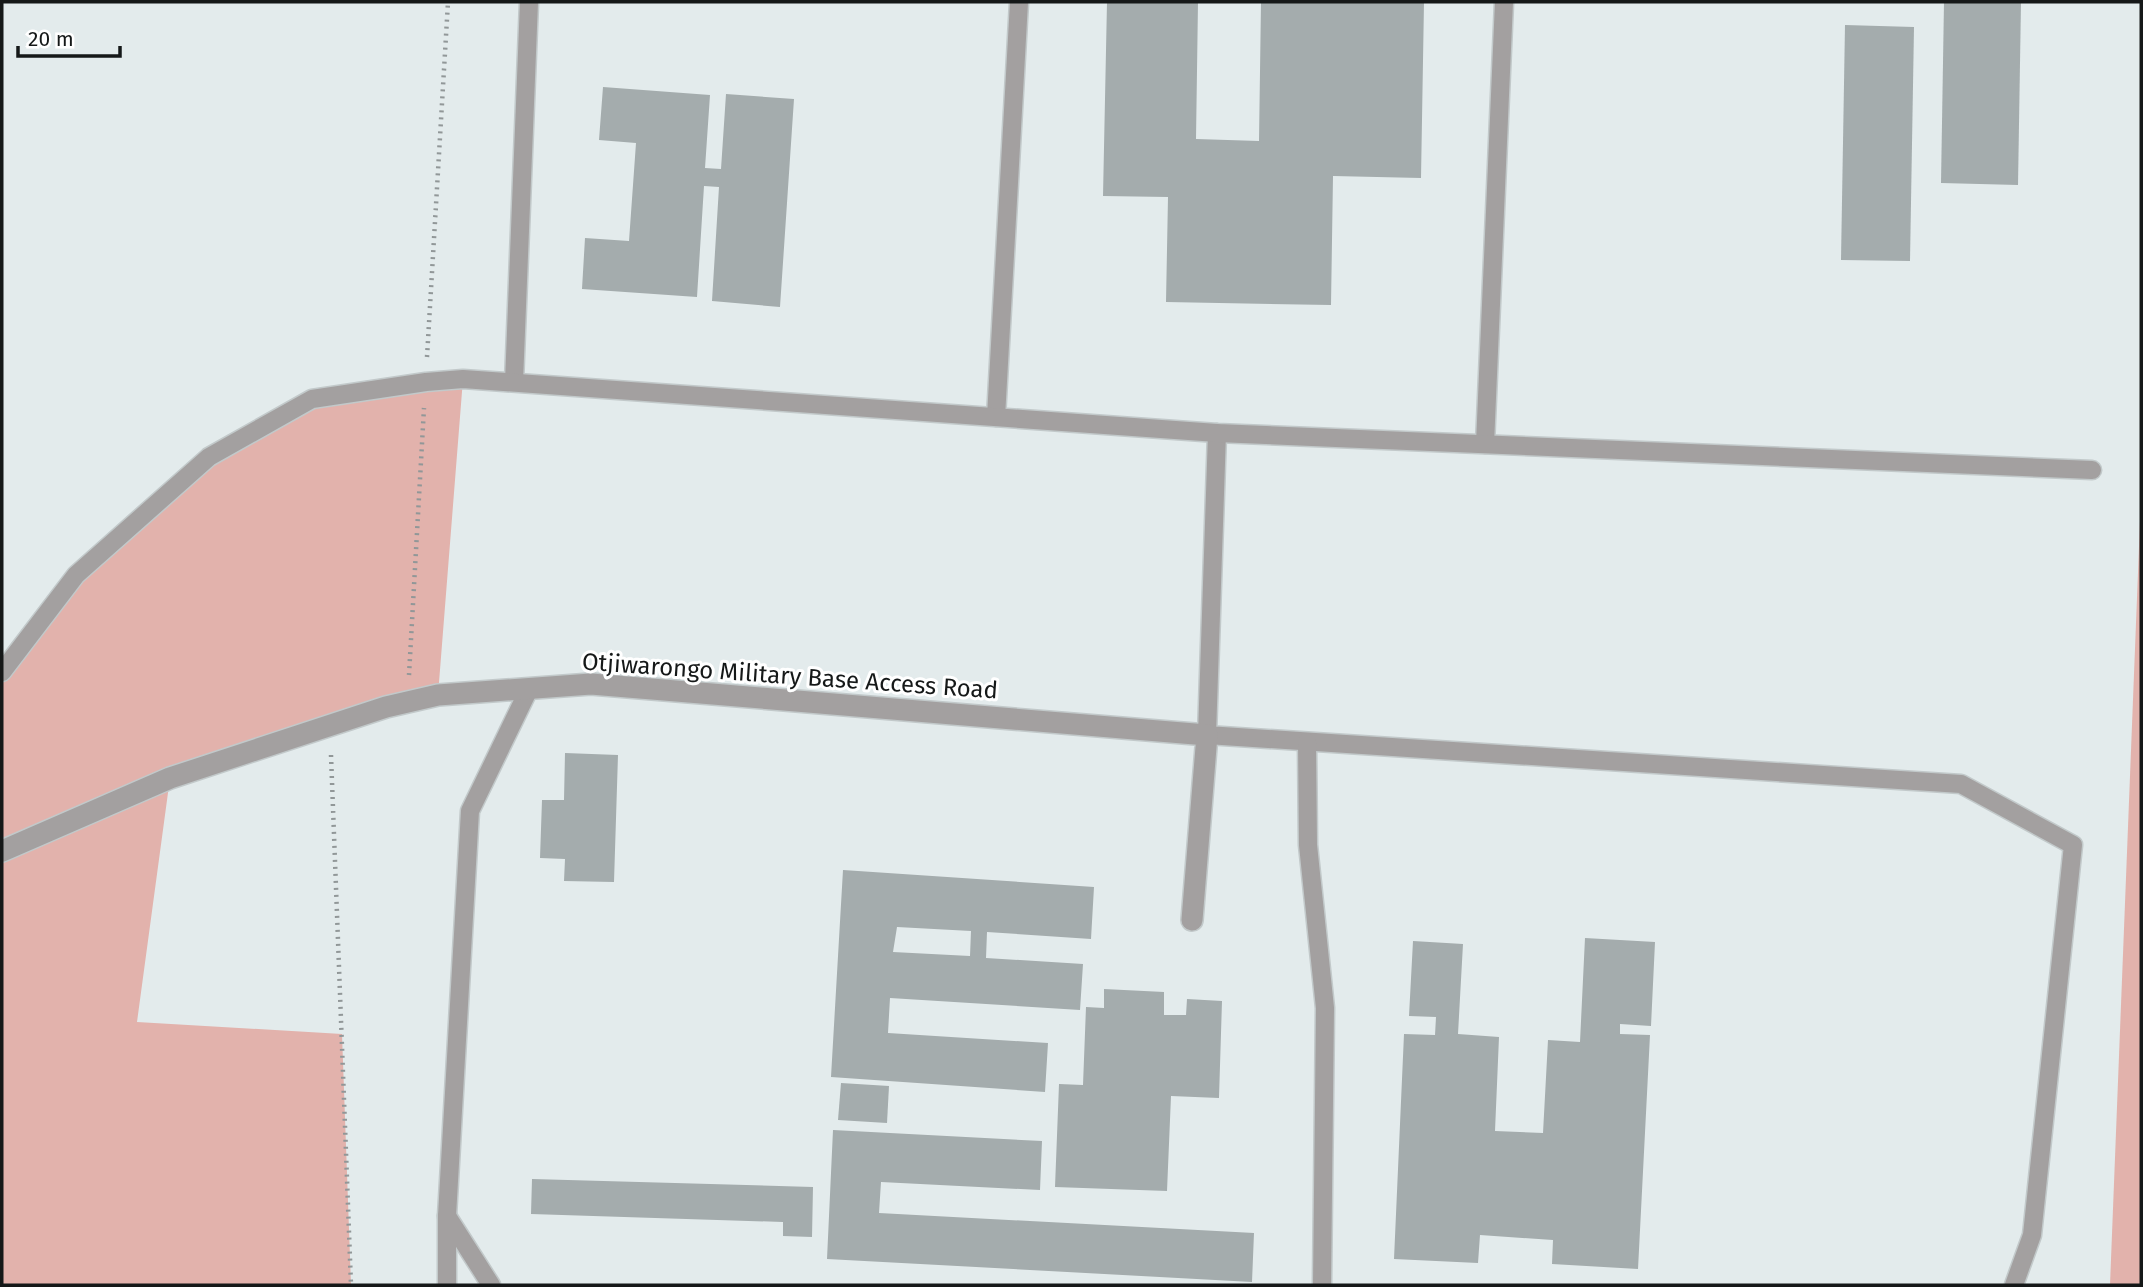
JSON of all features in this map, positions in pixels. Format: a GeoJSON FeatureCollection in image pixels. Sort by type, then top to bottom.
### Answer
{"type":"FeatureCollection","features":[{"type":"Feature","properties":{"kind":"street","name":"Otjiwarongo Military Base Access Road"},"geometry":{"type":"LineString","coordinates":[[2,851],[170,778],[329,725],[438,695],[591,684],[1207,735]]}},
{"type":"Feature","properties":{"kind":"street"},"geometry":{"type":"LineString","coordinates":[[1192,920],[1207,735]]}},
{"type":"Feature","properties":{"kind":"lane"},"geometry":{"type":"LineString","coordinates":[[514,382],[529,2]]}},
{"type":"Feature","properties":{"kind":"lane"},"geometry":{"type":"LineString","coordinates":[[996,417],[1019,2]]}},
{"type":"Feature","properties":{"kind":"lane"},"geometry":{"type":"LineString","coordinates":[[1485,444],[1504,2]]}},
{"type":"Feature","properties":{"kind":"lane"},"geometry":{"type":"LineString","coordinates":[[2,672],[76,575],[209,457],[312,399],[426,382],[463,379],[514,382],[1217,433],[2092,470]]}},
{"type":"Feature","properties":{"kind":"lane"},"geometry":{"type":"LineString","coordinates":[[1217,433],[1207,735],[1961,784],[2073,845],[2032,1235],[2014,1285]]}},
{"type":"Feature","properties":{"kind":"lane"},"geometry":{"type":"LineString","coordinates":[[447,1285],[447,1216],[470,811],[529,689]]}},
{"type":"Feature","properties":{"kind":"lane"},"geometry":{"type":"LineString","coordinates":[[1307,742],[1308,845],[1325,1008],[1322,1285]]}},
{"type":"Feature","properties":{"kind":"lane"},"geometry":{"type":"LineString","coordinates":[[447,1216],[491,1285]]}},
{"type":"Feature","properties":{"kind":"path"},"geometry":{"type":"LineString","coordinates":[[407,702],[448,2]]}},
{"type":"Feature","properties":{"kind":"path"},"geometry":{"type":"LineString","coordinates":[[329,725],[351,1285]]}},
{"type":"Feature","properties":{"kind":"shaded area"},"geometry":{"type":"Polygon","coordinates":[[[463,379],[438,695],[170,778],[137,1022],[342,1034],[351,1285],[2,1285],[2,672],[76,575],[209,457],[312,399],[463,379]]]}},
{"type":"Feature","properties":{"kind":"shaded area"},"geometry":{"type":"Polygon","coordinates":[[[2141,496],[2141,1285],[2110,1285],[2141,496]]]}},
{"type":"Feature","properties":{"kind":"building"},"geometry":{"type":"Polygon","coordinates":[[[1107,2],[1198,2],[1196,139],[1259,141],[1261,2],[1424,2],[1421,178],[1333,176],[1331,305],[1166,302],[1168,197],[1103,196],[1107,2]]]}},
{"type":"Feature","properties":{"kind":"building"},"geometry":{"type":"Polygon","coordinates":[[[1944,2],[2021,2],[2018,185],[1941,183],[1944,2]]]}},
{"type":"Feature","properties":{"kind":"building"},"geometry":{"type":"Polygon","coordinates":[[[1845,25],[1914,27],[1910,261],[1841,260],[1845,25]]]}},
{"type":"Feature","properties":{"kind":"building"},"geometry":{"type":"Polygon","coordinates":[[[603,87],[710,95],[705,168],[721,169],[726,94],[794,99],[780,307],[712,301],[719,187],[704,186],[697,297],[582,289],[585,238],[629,241],[636,143],[599,140],[603,87]]]}},
{"type":"Feature","properties":{"kind":"building"},"geometry":{"type":"Polygon","coordinates":[[[565,753],[618,755],[614,882],[564,881],[565,859],[540,858],[542,800],[564,800],[565,753]]]}},
{"type":"Feature","properties":{"kind":"building"},"geometry":{"type":"Polygon","coordinates":[[[843,870],[1094,887],[1091,939],[987,932],[986,958],[1083,964],[1080,1010],[890,998],[888,1033],[1048,1043],[1045,1092],[831,1077],[843,870]],[[897,927],[893,952],[970,956],[971,931],[897,927]]]}},
{"type":"Feature","properties":{"kind":"building"},"geometry":{"type":"Polygon","coordinates":[[[1585,938],[1655,942],[1651,1026],[1620,1024],[1620,1034],[1650,1035],[1638,1269],[1552,1264],[1553,1240],[1480,1235],[1478,1263],[1394,1259],[1404,1034],[1435,1035],[1436,1017],[1409,1016],[1413,941],[1463,944],[1458,1034],[1499,1037],[1495,1131],[1543,1133],[1548,1040],[1580,1042],[1585,938]]]}},
{"type":"Feature","properties":{"kind":"building"},"geometry":{"type":"Polygon","coordinates":[[[1104,989],[1164,992],[1164,1015],[1186,1015],[1187,999],[1222,1001],[1219,1098],[1171,1096],[1167,1191],[1055,1187],[1059,1084],[1083,1085],[1086,1007],[1104,1008],[1104,989]]]}},
{"type":"Feature","properties":{"kind":"building"},"geometry":{"type":"Polygon","coordinates":[[[841,1083],[889,1086],[887,1123],[838,1120],[841,1083]]]}},
{"type":"Feature","properties":{"kind":"building"},"geometry":{"type":"Polygon","coordinates":[[[833,1130],[1042,1141],[1040,1190],[881,1182],[879,1213],[1254,1233],[1252,1282],[827,1259],[833,1130]]]}},
{"type":"Feature","properties":{"kind":"building"},"geometry":{"type":"Polygon","coordinates":[[[532,1179],[813,1187],[812,1237],[783,1236],[783,1222],[531,1214],[532,1179]]]}}]}
